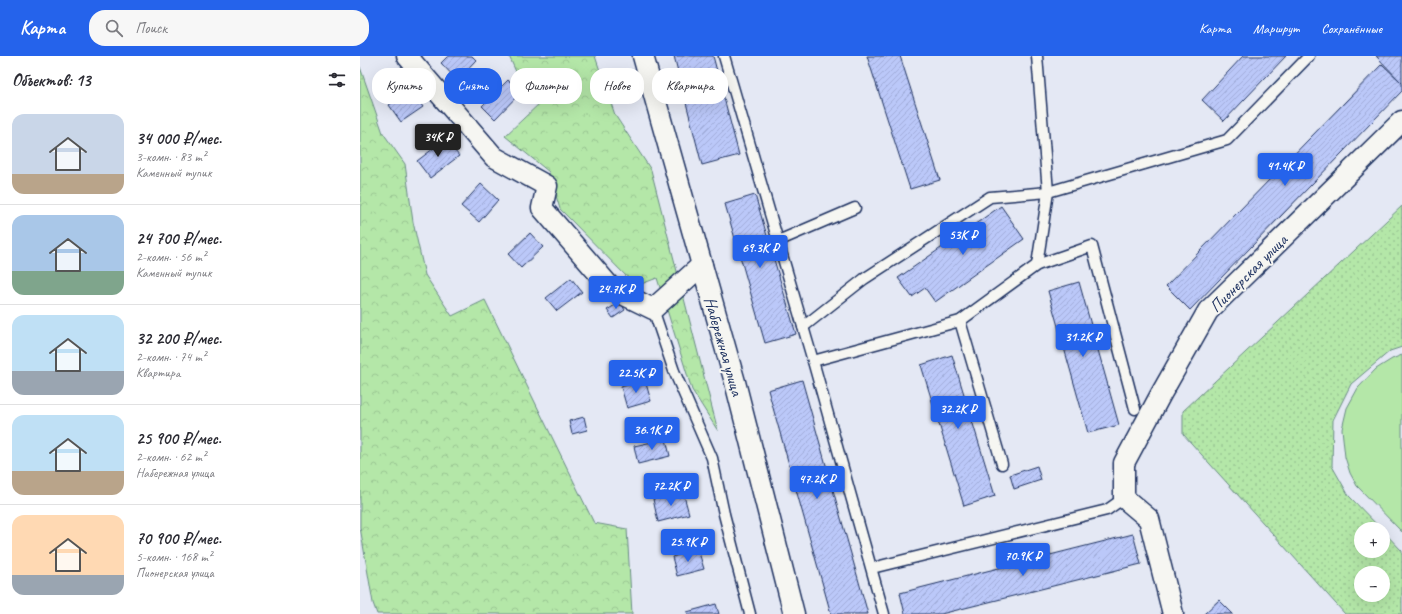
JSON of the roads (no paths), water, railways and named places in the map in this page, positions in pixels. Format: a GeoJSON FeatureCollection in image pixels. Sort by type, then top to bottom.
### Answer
{"type":"FeatureCollection","features":[{"type":"Feature","properties":{"kind":"street"},"geometry":{"type":"LineString","coordinates":[[407,56],[494,157],[547,186],[542,208],[612,288],[653,309],[702,265]]}},
{"type":"Feature","properties":{"kind":"street","name":"Набережная улица"},"geometry":{"type":"LineString","coordinates":[[642,56],[735,382],[794,614]]}},
{"type":"Feature","properties":{"kind":"street","name":"Пионерская улица"},"geometry":{"type":"LineString","coordinates":[[1124,498],[1124,463],[1208,311],[1402,121]]}},
{"type":"Feature","properties":{"kind":"street"},"geometry":{"type":"LineString","coordinates":[[1124,498],[1149,519],[1173,614]]}},
{"type":"Feature","properties":{"kind":"lane"},"geometry":{"type":"LineString","coordinates":[[724,56],[813,361],[884,614]]}},
{"type":"Feature","properties":{"kind":"lane"},"geometry":{"type":"LineString","coordinates":[[1037,56],[1048,192],[1037,265]]}},
{"type":"Feature","properties":{"kind":"lane"},"geometry":{"type":"LineString","coordinates":[[803,327],[864,278],[990,197],[1048,192],[1227,140],[1309,56]]}},
{"type":"Feature","properties":{"kind":"lane"},"geometry":{"type":"LineString","coordinates":[[778,241],[855,208]]}},
{"type":"Feature","properties":{"kind":"lane"},"geometry":{"type":"LineString","coordinates":[[813,361],[960,321],[1037,265],[1092,246],[1135,409]]}},
{"type":"Feature","properties":{"kind":"lane"},"geometry":{"type":"LineString","coordinates":[[653,309],[674,371],[712,458],[724,514],[750,614]]}},
{"type":"Feature","properties":{"kind":"lane"},"geometry":{"type":"LineString","coordinates":[[960,321],[1002,464]]}},
{"type":"Feature","properties":{"kind":"lane"},"geometry":{"type":"LineString","coordinates":[[872,568],[1107,510],[1124,498]]}}]}
